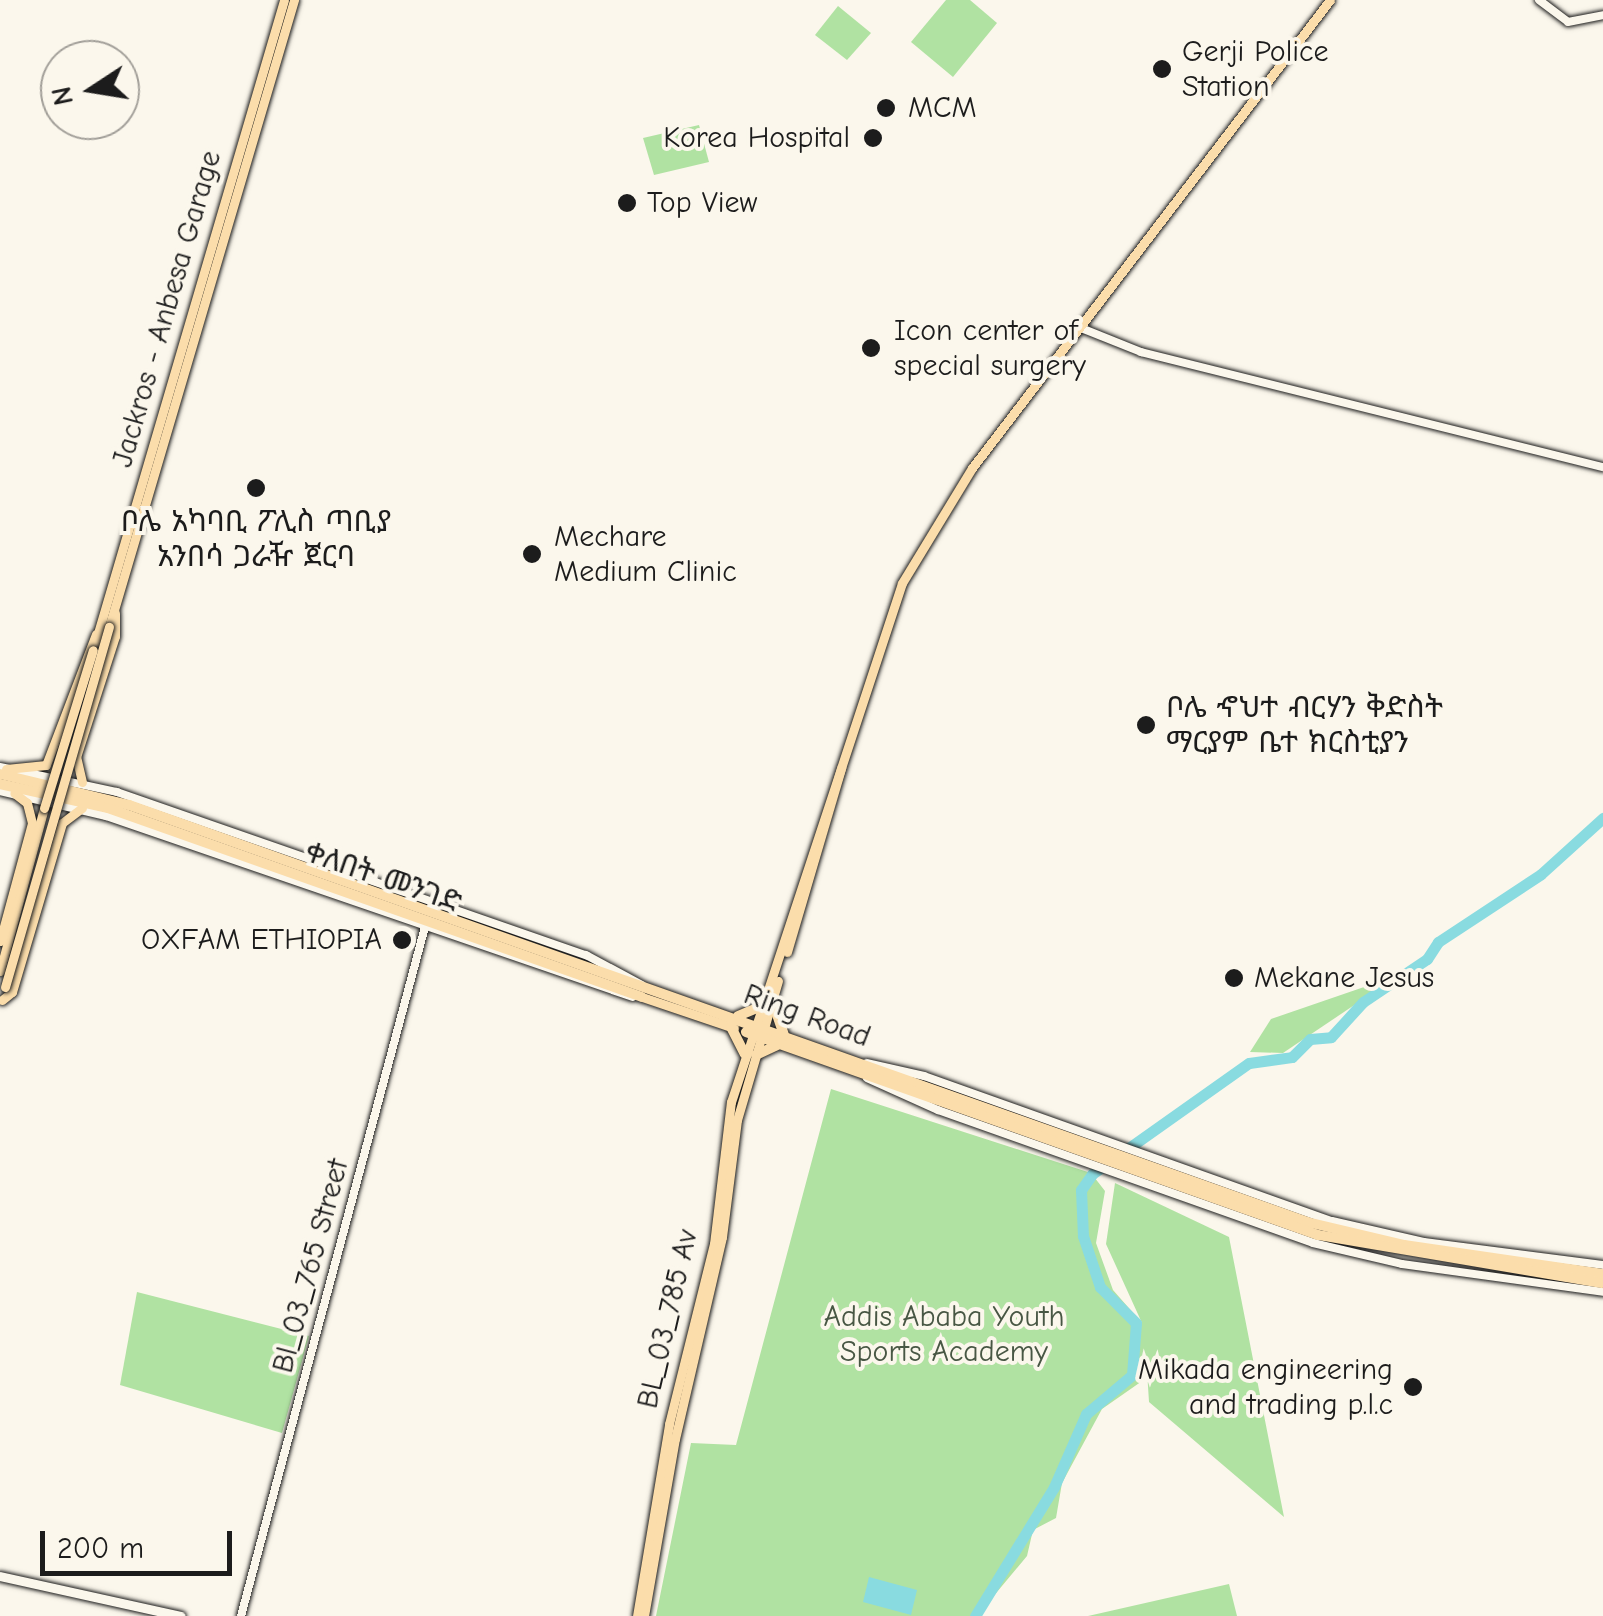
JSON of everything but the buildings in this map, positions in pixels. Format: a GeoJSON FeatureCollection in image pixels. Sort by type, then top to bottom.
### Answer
{"type":"FeatureCollection","features":[{"type":"Feature","properties":{"kind":"highway","name":"Ring Road"},"geometry":{"type":"LineString","coordinates":[[2,770],[116,801],[1110,1161],[1347,1242],[1603,1283]]}},
{"type":"Feature","properties":{"kind":"highway","name":"ቀለበት መንገድ"},"geometry":{"type":"LineString","coordinates":[[0,788],[118,812],[642,991]]}},
{"type":"Feature","properties":{"kind":"highway"},"geometry":{"type":"LineString","coordinates":[[768,1002],[783,1040],[750,1054],[733,1022],[768,1002]]}},
{"type":"Feature","properties":{"kind":"highway","name":"Ring Road"},"geometry":{"type":"LineString","coordinates":[[861,1068],[1094,1160],[1110,1161],[1127,1154],[1354,1235],[1603,1274]]}},
{"type":"Feature","properties":{"kind":"main road","name":"Jackros - Anbesa Garage"},"geometry":{"type":"LineString","coordinates":[[103,629],[284,0]]}},
{"type":"Feature","properties":{"kind":"main road"},"geometry":{"type":"LineString","coordinates":[[0,971],[93,650],[114,610],[177,381],[294,0]]}},
{"type":"Feature","properties":{"kind":"main road","name":"BL_03_785 Av"},"geometry":{"type":"LineString","coordinates":[[641,1616],[669,1424],[714,1244],[724,1139],[902,583],[930,531],[1330,0]]}},
{"type":"Feature","properties":{"kind":"main road"},"geometry":{"type":"LineString","coordinates":[[82,782],[76,757],[114,636],[114,610]]}},
{"type":"Feature","properties":{"kind":"main road"},"geometry":{"type":"LineString","coordinates":[[2,770],[46,765],[88,642],[103,629]]}},
{"type":"Feature","properties":{"kind":"main road"},"geometry":{"type":"LineString","coordinates":[[1,1003],[103,629]]}},
{"type":"Feature","properties":{"kind":"main road"},"geometry":{"type":"LineString","coordinates":[[0,941],[32,823],[27,803],[14,793]]}},
{"type":"Feature","properties":{"kind":"main road"},"geometry":{"type":"LineString","coordinates":[[1,1003],[12,992],[62,823],[82,808]]}},
{"type":"Feature","properties":{"kind":"main road"},"geometry":{"type":"LineString","coordinates":[[0,1576],[181,1616]]}},
{"type":"Feature","properties":{"kind":"street"},"geometry":{"type":"LineString","coordinates":[[1539,0],[1568,22],[1603,15]]}},
{"type":"Feature","properties":{"kind":"street"},"geometry":{"type":"LineString","coordinates":[[1081,328],[1126,348],[1603,466]]}},
{"type":"Feature","properties":{"kind":"street"},"geometry":{"type":"LineString","coordinates":[[2,770],[82,782],[586,956],[642,991]]}},
{"type":"Feature","properties":{"kind":"street"},"geometry":{"type":"LineString","coordinates":[[0,788],[82,808],[615,994],[642,991]]}},
{"type":"Feature","properties":{"kind":"street","name":"Bl_03_765 Street"},"geometry":{"type":"LineString","coordinates":[[241,1616],[425,928]]}},
{"type":"Feature","properties":{"kind":"street"},"geometry":{"type":"LineString","coordinates":[[861,1068],[924,1076],[1127,1154],[1144,1155],[1373,1231],[1603,1265]]}},
{"type":"Feature","properties":{"kind":"street","name":"Ring Road"},"geometry":{"type":"LineString","coordinates":[[1110,1161],[1330,1247],[1402,1264],[1603,1292]]}},
{"type":"Feature","properties":{"kind":"green space"},"geometry":{"type":"Polygon","coordinates":[[[946,0],[970,0],[997,23],[953,77],[911,42],[946,0]]]}},
{"type":"Feature","properties":{"kind":"green space"},"geometry":{"type":"Polygon","coordinates":[[[838,6],[871,33],[847,60],[815,35],[838,6]]]}},
{"type":"Feature","properties":{"kind":"green space"},"geometry":{"type":"Polygon","coordinates":[[[699,125],[709,162],[654,175],[643,138],[699,125]]]}},
{"type":"Feature","properties":{"kind":"green space"},"geometry":{"type":"Polygon","coordinates":[[[1399,975],[1283,1053],[1250,1052],[1271,1019],[1399,975]]]}},
{"type":"Feature","properties":{"kind":"green space","name":"Addis Ababa Youth Sports Academy"},"geometry":{"type":"Polygon","coordinates":[[[831,1089],[1091,1173],[1105,1191],[1096,1243],[1113,1290],[1142,1323],[1106,1244],[1115,1183],[1229,1237],[1284,1517],[1149,1402],[1146,1355],[1145,1379],[1102,1409],[1062,1483],[1056,1518],[1033,1530],[1027,1556],[977,1616],[656,1616],[691,1443],[736,1445],[831,1089]]]}},
{"type":"Feature","properties":{"kind":"green space"},"geometry":{"type":"Polygon","coordinates":[[[137,1292],[309,1336],[282,1433],[120,1385],[137,1292]]]}},
{"type":"Feature","properties":{"kind":"green space"},"geometry":{"type":"Polygon","coordinates":[[[1229,1584],[1237,1616],[1088,1616],[1229,1584]]]}},
{"type":"Feature","properties":{"kind":"water"},"geometry":{"type":"Polygon","coordinates":[[[869,1577],[917,1590],[911,1615],[863,1602],[869,1577]]]}},
{"type":"Feature","properties":{"kind":"waterway"},"geometry":{"type":"LineString","coordinates":[[975,1616],[1054,1487],[1086,1414],[1132,1375],[1136,1323],[1100,1287],[1083,1236],[1081,1190],[1092,1174],[1249,1063],[1292,1057],[1310,1039],[1331,1037],[1363,1002],[1427,959],[1438,942],[1541,874],[1603,818]]}},
{"type":"Feature","properties":{"kind":"place","name":"Gerji Police Station"},"geometry":{"type":"Point","coordinates":[1162,69]}},
{"type":"Feature","properties":{"kind":"place","name":"MCM"},"geometry":{"type":"Point","coordinates":[886,108]}},
{"type":"Feature","properties":{"kind":"place","name":"Korea Hospital"},"geometry":{"type":"Point","coordinates":[873,138]}},
{"type":"Feature","properties":{"kind":"place","name":"Top View"},"geometry":{"type":"Point","coordinates":[627,203]}},
{"type":"Feature","properties":{"kind":"place","name":"Icon center of special surgery"},"geometry":{"type":"Point","coordinates":[871,348]}},
{"type":"Feature","properties":{"kind":"place","name":"ቦሌ አካባቢ ፖሊስ ጣቢያ አንበሳ ጋራዥ ጀርባ"},"geometry":{"type":"Point","coordinates":[256,488]}},
{"type":"Feature","properties":{"kind":"place","name":"Mechare Medium Clinic"},"geometry":{"type":"Point","coordinates":[532,554]}},
{"type":"Feature","properties":{"kind":"place","name":"ቦሌ ኆህተ ብርሃን ቅድስት ማርያም ቤተ ክርስቲያን"},"geometry":{"type":"Point","coordinates":[1146,725]}},
{"type":"Feature","properties":{"kind":"place","name":"OXFAM ETHIOPIA"},"geometry":{"type":"Point","coordinates":[402,940]}},
{"type":"Feature","properties":{"kind":"place","name":"Mekane Jesus"},"geometry":{"type":"Point","coordinates":[1234,978]}},
{"type":"Feature","properties":{"kind":"place","name":"Mikada engineering and trading p.l.c"},"geometry":{"type":"Point","coordinates":[1413,1387]}}]}
